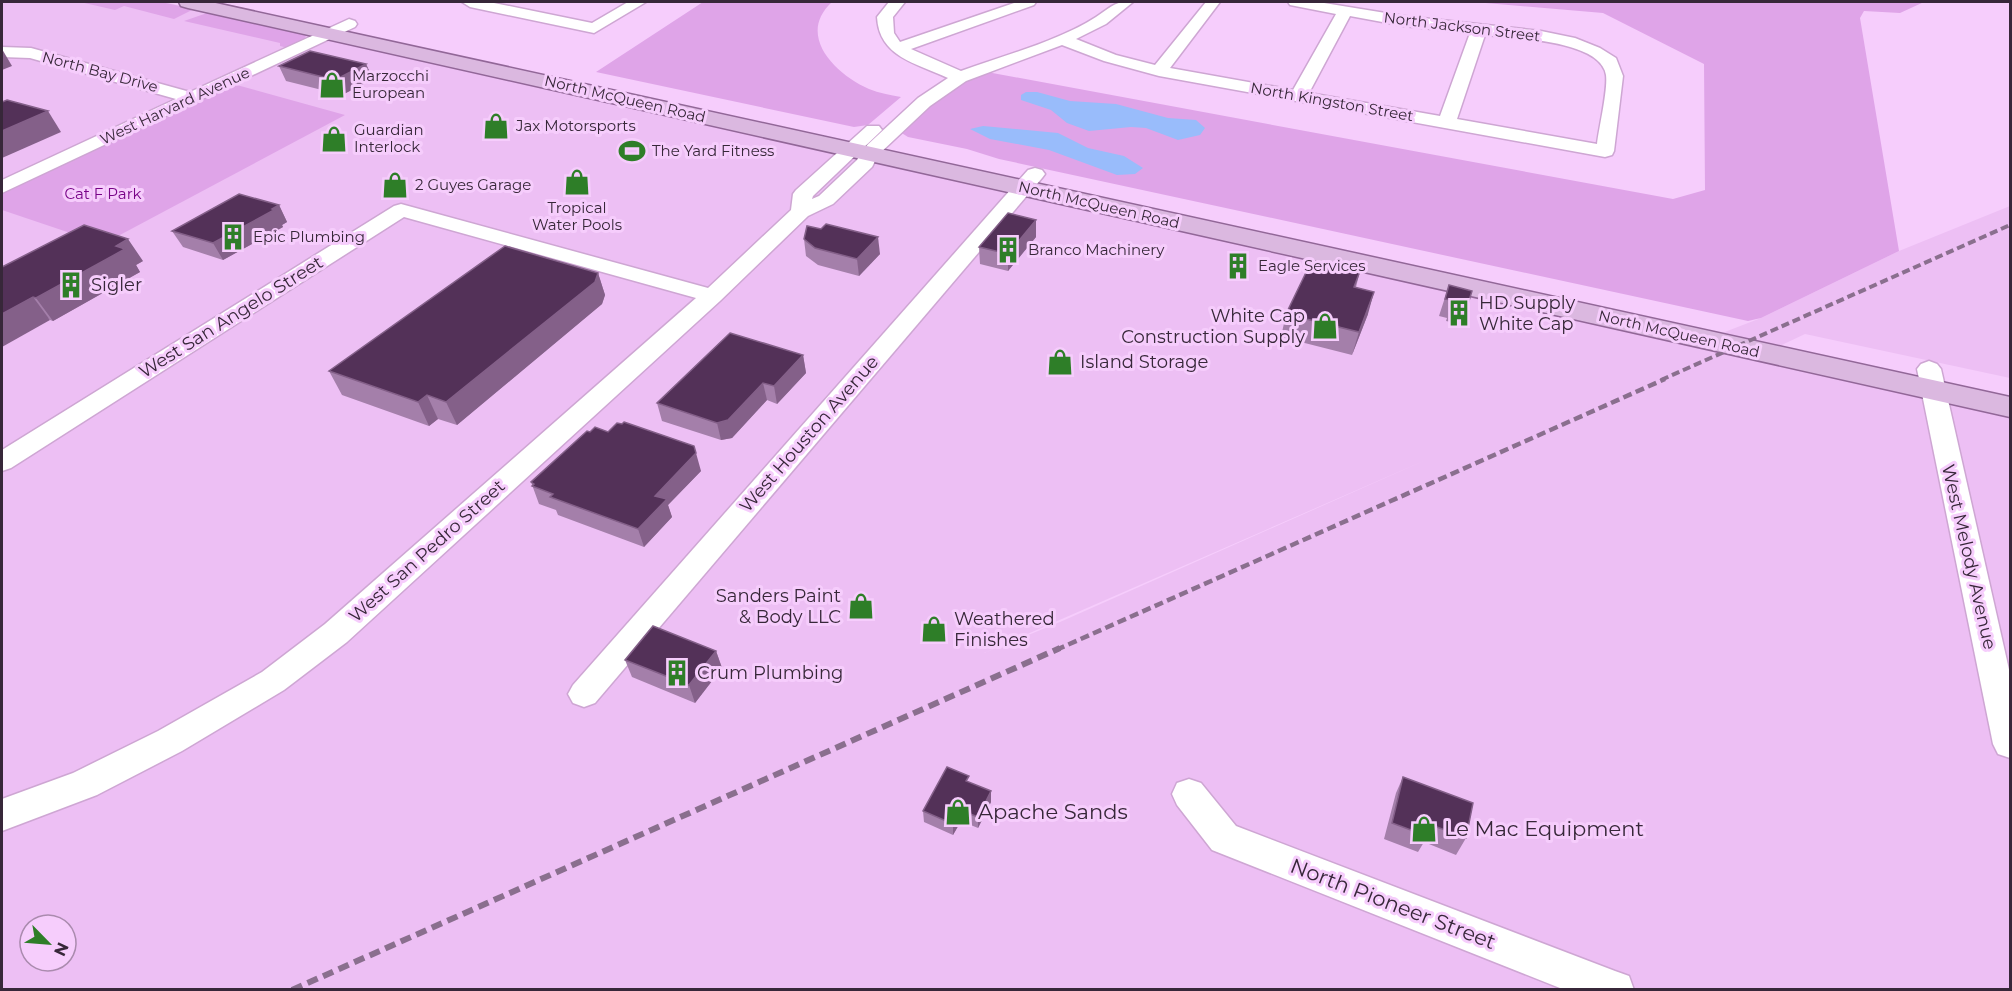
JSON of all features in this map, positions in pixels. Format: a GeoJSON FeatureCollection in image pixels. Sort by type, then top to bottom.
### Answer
{"type":"FeatureCollection","features":[{"type":"Feature","properties":{"kind":"main road","name":"North McQueen Road"},"geometry":{"type":"LineString","coordinates":[[188,2],[867,145]]}},
{"type":"Feature","properties":{"kind":"main road","name":"North McQueen Road"},"geometry":{"type":"LineString","coordinates":[[245,2],[349,24],[867,145],[1930,379],[2010,387]]}},
{"type":"Feature","properties":{"kind":"main road","name":"North McQueen Road"},"geometry":{"type":"LineString","coordinates":[[1930,379],[2010,407]]}},
{"type":"Feature","properties":{"kind":"street"},"geometry":{"type":"LineString","coordinates":[[470,2],[494,4],[594,28],[638,2]]}},
{"type":"Feature","properties":{"kind":"street"},"geometry":{"type":"LineString","coordinates":[[897,2],[885,17],[886,33],[897,48],[960,77]]}},
{"type":"Feature","properties":{"kind":"street"},"geometry":{"type":"LineString","coordinates":[[897,48],[1029,2]]}},
{"type":"Feature","properties":{"kind":"street","name":"West San Pedro Street"},"geometry":{"type":"LineString","coordinates":[[2,815],[85,784],[170,741],[273,681],[336,633],[712,296],[801,212],[825,200],[865,162],[867,145],[901,105],[941,81],[960,77],[1062,39],[1101,21],[1125,2]]}},
{"type":"Feature","properties":{"kind":"street"},"geometry":{"type":"LineString","coordinates":[[1160,71],[1213,2]]}},
{"type":"Feature","properties":{"kind":"street","name":"North Jackson Street"},"geometry":{"type":"LineString","coordinates":[[1295,2],[1345,11],[1541,36],[1569,41],[1594,51],[1610,62],[1615,75],[1605,151]]}},
{"type":"Feature","properties":{"kind":"street"},"geometry":{"type":"LineString","coordinates":[[1298,96],[1345,11]]}},
{"type":"Feature","properties":{"kind":"street","name":"West Harvard Avenue"},"geometry":{"type":"LineString","coordinates":[[2,187],[349,24]]}},
{"type":"Feature","properties":{"kind":"street"},"geometry":{"type":"LineString","coordinates":[[1448,122],[1479,29]]}},
{"type":"Feature","properties":{"kind":"street","name":"North Kingston Street"},"geometry":{"type":"LineString","coordinates":[[1062,39],[1110,58],[1160,71],[1605,151]]}},
{"type":"Feature","properties":{"kind":"street","name":"North Bay Drive"},"geometry":{"type":"LineString","coordinates":[[4,52],[31,53],[193,98]]}},
{"type":"Feature","properties":{"kind":"street","name":"West Houston Avenue"},"geometry":{"type":"LineString","coordinates":[[584,694],[1029,181]]}},
{"type":"Feature","properties":{"kind":"street","name":"West San Angelo Street"},"geometry":{"type":"LineString","coordinates":[[2,462],[401,210],[712,296]]}},
{"type":"Feature","properties":{"kind":"street","name":"West Melody Avenue"},"geometry":{"type":"LineString","coordinates":[[1930,379],[2010,744]]}},
{"type":"Feature","properties":{"kind":"street","name":"North Pioneer Street"},"geometry":{"type":"LineString","coordinates":[[1189,794],[1224,838],[1615,990]]}},
{"type":"Feature","properties":{"kind":"shaded area"},"geometry":{"type":"Polygon","coordinates":[[[2,2],[164,2],[1691,345],[1761,318],[1899,251],[2010,206],[2010,378],[1805,334],[1754,358],[2010,416],[2010,989],[2,990],[2,2]],[[1428,459],[984,653],[1060,622],[1428,459]]]}},
{"type":"Feature","properties":{"kind":"green space"},"geometry":{"type":"Polygon","coordinates":[[[80,2],[161,2],[194,9],[174,19],[124,6],[115,10],[80,2]]]}},
{"type":"Feature","properties":{"kind":"green space"},"geometry":{"type":"Polygon","coordinates":[[[703,2],[832,2],[822,15],[818,27],[819,40],[824,52],[833,64],[856,82],[885,94],[901,97],[868,125],[854,127],[596,72],[703,2]]]}},
{"type":"Feature","properties":{"kind":"green space"},"geometry":{"type":"Polygon","coordinates":[[[1474,2],[1924,2],[1900,13],[1864,11],[1860,18],[1899,251],[1761,318],[1748,321],[999,159],[967,149],[908,137],[900,132],[901,127],[964,80],[987,72],[1673,199],[1705,190],[1704,64],[1603,13],[1474,2]]]}},
{"type":"Feature","properties":{"kind":"green space"},"geometry":{"type":"Polygon","coordinates":[[[210,12],[307,34],[303,41],[288,48],[280,46],[280,43],[184,21],[210,12]]]}},
{"type":"Feature","properties":{"kind":"green space","name":"Cat F Park"},"geometry":{"type":"Polygon","coordinates":[[[233,84],[345,115],[103,244],[2,210],[2,194],[233,84]]]}},
{"type":"Feature","properties":{"kind":"water"},"geometry":{"type":"Polygon","coordinates":[[[1026,92],[1037,92],[1070,101],[1116,104],[1168,118],[1196,120],[1205,128],[1200,135],[1178,140],[1146,128],[1089,131],[1067,123],[1051,110],[1021,100],[1021,95],[1026,92]]]}},
{"type":"Feature","properties":{"kind":"water"},"geometry":{"type":"Polygon","coordinates":[[[983,126],[1058,133],[1088,148],[1124,156],[1143,168],[1135,174],[1117,175],[1049,150],[990,139],[970,129],[983,126]]]}},
{"type":"Feature","properties":{"kind":"building"},"geometry":{"type":"Polygon","coordinates":[[[310,51],[366,64],[335,80],[279,66],[310,51]]]}},
{"type":"Feature","properties":{"kind":"building"},"geometry":{"type":"Polygon","coordinates":[[[7,100],[48,111],[2,131],[2,102],[7,100]]]}},
{"type":"Feature","properties":{"kind":"building"},"geometry":{"type":"Polygon","coordinates":[[[239,194],[279,205],[272,209],[274,210],[213,243],[172,231],[239,194]]]}},
{"type":"Feature","properties":{"kind":"building"},"geometry":{"type":"Polygon","coordinates":[[[1008,213],[1036,220],[1008,254],[979,247],[1008,213]]]}},
{"type":"Feature","properties":{"kind":"building"},"geometry":{"type":"Polygon","coordinates":[[[826,224],[878,237],[857,259],[815,248],[804,239],[807,226],[821,229],[826,224]]]}},
{"type":"Feature","properties":{"kind":"building"},"geometry":{"type":"Polygon","coordinates":[[[84,225],[128,239],[116,246],[125,249],[2,314],[2,267],[84,225]]]}},
{"type":"Feature","properties":{"kind":"building"},"geometry":{"type":"Polygon","coordinates":[[[505,246],[598,273],[595,282],[446,402],[427,395],[418,402],[329,371],[505,246]]]}},
{"type":"Feature","properties":{"kind":"building"},"geometry":{"type":"Polygon","coordinates":[[[1312,260],[1360,271],[1354,287],[1374,292],[1359,332],[1286,314],[1312,260]]]}},
{"type":"Feature","properties":{"kind":"building"},"geometry":{"type":"Polygon","coordinates":[[[1449,285],[1472,291],[1467,307],[1445,299],[1449,285]]]}},
{"type":"Feature","properties":{"kind":"building"},"geometry":{"type":"Polygon","coordinates":[[[730,333],[803,355],[774,386],[763,383],[728,420],[717,423],[657,403],[730,333]]]}},
{"type":"Feature","properties":{"kind":"building"},"geometry":{"type":"Polygon","coordinates":[[[624,422],[694,446],[696,453],[655,496],[667,499],[638,529],[550,497],[553,494],[532,486],[534,484],[531,482],[587,431],[590,432],[595,427],[608,432],[617,423],[624,422]]]}},
{"type":"Feature","properties":{"kind":"building"},"geometry":{"type":"Polygon","coordinates":[[[653,626],[716,651],[689,685],[625,660],[653,626]]]}},
{"type":"Feature","properties":{"kind":"building","name":"Apache Sands"},"geometry":{"type":"Polygon","coordinates":[[[947,767],[969,776],[966,781],[991,791],[978,817],[960,810],[953,824],[923,811],[947,767]]]}},
{"type":"Feature","properties":{"kind":"building"},"geometry":{"type":"Polygon","coordinates":[[[1403,777],[1473,803],[1466,838],[1429,824],[1427,836],[1392,823],[1403,777]]]}},
{"type":"Feature","properties":{"kind":"railway"},"geometry":{"type":"LineString","coordinates":[[1661,380],[2010,225]]}},
{"type":"Feature","properties":{"kind":"railway"},"geometry":{"type":"LineString","coordinates":[[1056,650],[1665,379]]}},
{"type":"Feature","properties":{"kind":"railway"},"geometry":{"type":"LineString","coordinates":[[292,990],[1060,648]]}},
{"type":"Feature","properties":{"kind":"place","name":"Marzocchi European"},"geometry":{"type":"Point","coordinates":[332,85]}},
{"type":"Feature","properties":{"kind":"place","name":"Jax Motorsports"},"geometry":{"type":"Point","coordinates":[496,126]}},
{"type":"Feature","properties":{"kind":"place","name":"Guardian Interlock"},"geometry":{"type":"Point","coordinates":[334,139]}},
{"type":"Feature","properties":{"kind":"place","name":"The Yard Fitness"},"geometry":{"type":"Point","coordinates":[632,151]}},
{"type":"Feature","properties":{"kind":"place","name":"Tropical Water Pools"},"geometry":{"type":"Point","coordinates":[577,182]}},
{"type":"Feature","properties":{"kind":"place","name":"2 Guyes Garage"},"geometry":{"type":"Point","coordinates":[395,185]}},
{"type":"Feature","properties":{"kind":"place","name":"Epic Plumbing"},"geometry":{"type":"Point","coordinates":[233,237]}},
{"type":"Feature","properties":{"kind":"place","name":"Branco Machinery"},"geometry":{"type":"Point","coordinates":[1008,250]}},
{"type":"Feature","properties":{"kind":"place","name":"Eagle Services"},"geometry":{"type":"Point","coordinates":[1238,266]}},
{"type":"Feature","properties":{"kind":"place","name":"Sigler"},"geometry":{"type":"Point","coordinates":[71,285]}},
{"type":"Feature","properties":{"kind":"place","name":"HD Supply White Cap"},"geometry":{"type":"Point","coordinates":[1459,313]}},
{"type":"Feature","properties":{"kind":"place","name":"White Cap Construction Supply"},"geometry":{"type":"Point","coordinates":[1325,326]}},
{"type":"Feature","properties":{"kind":"place","name":"Island Storage"},"geometry":{"type":"Point","coordinates":[1060,362]}},
{"type":"Feature","properties":{"kind":"place","name":"Sanders Paint & Body LLC"},"geometry":{"type":"Point","coordinates":[861,606]}},
{"type":"Feature","properties":{"kind":"place","name":"Weathered Finishes"},"geometry":{"type":"Point","coordinates":[934,629]}},
{"type":"Feature","properties":{"kind":"place","name":"Crum Plumbing"},"geometry":{"type":"Point","coordinates":[677,673]}},
{"type":"Feature","properties":{"kind":"place","name":"Apache Sands"},"geometry":{"type":"Point","coordinates":[958,812]}},
{"type":"Feature","properties":{"kind":"place","name":"Le Mac Equipment"},"geometry":{"type":"Point","coordinates":[1424,829]}}]}
